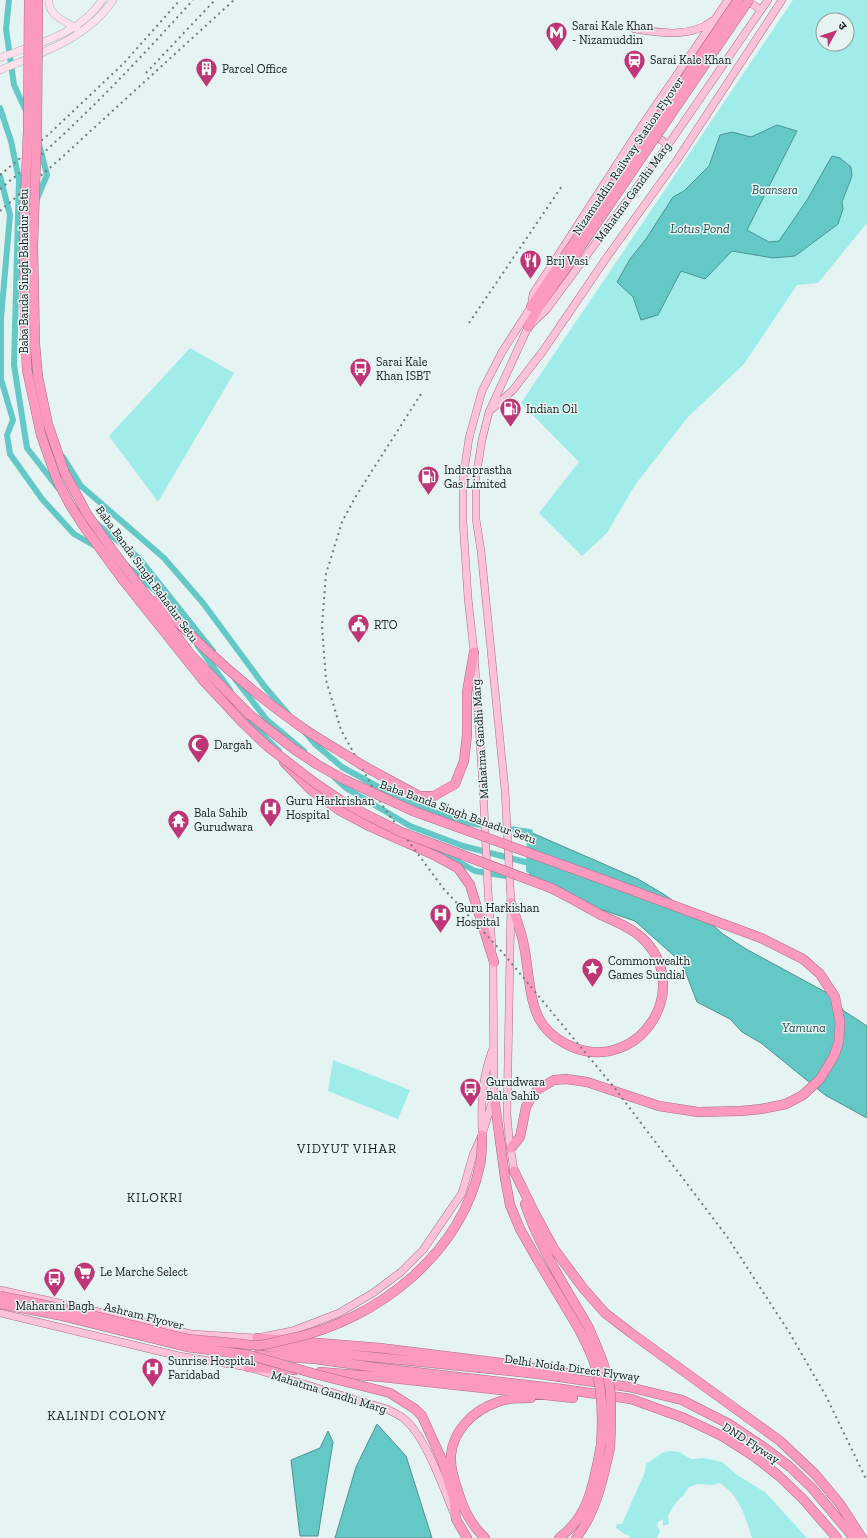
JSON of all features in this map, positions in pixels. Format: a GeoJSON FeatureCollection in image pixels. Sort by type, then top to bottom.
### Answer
{"type":"FeatureCollection","features":[{"type":"Feature","properties":{"kind":"highway","name":"Baba Banda Singh Bahadur Setu"},"geometry":{"type":"LineString","coordinates":[[30,0],[28,130],[24,226],[27,370],[41,435],[67,499],[103,555],[202,679],[267,746],[315,783],[340,800],[401,832],[551,888],[599,914],[626,926],[641,937],[651,948],[660,965],[664,976],[664,986],[655,1017],[649,1026],[634,1041],[613,1049],[592,1052],[570,1046],[551,1034],[537,1016],[523,941],[511,899]]}},
{"type":"Feature","properties":{"kind":"highway","name":"Baba Banda Singh Bahadur Setu"},"geometry":{"type":"LineString","coordinates":[[38,0],[37,129],[33,246],[35,344],[38,377],[48,424],[64,471],[87,514],[113,552],[191,655],[250,715],[294,749],[343,779],[413,811],[760,938],[803,959],[820,974],[835,997],[840,1022],[839,1040],[834,1056],[820,1079],[803,1095],[786,1104],[761,1109],[698,1112],[659,1106],[587,1082],[566,1079],[554,1080],[536,1090],[526,1107],[520,1137],[511,1148]]}},
{"type":"Feature","properties":{"kind":"highway","name":"Nizamuddin Railway Station Flyover"},"geometry":{"type":"LineString","coordinates":[[528,327],[566,261],[738,0]]}},
{"type":"Feature","properties":{"kind":"highway","name":"Nizamuddin Railway Station Flyover"},"geometry":{"type":"LineString","coordinates":[[531,307],[566,261],[748,0]]}},
{"type":"Feature","properties":{"kind":"highway"},"geometry":{"type":"LineString","coordinates":[[130,573],[182,627],[223,666],[294,722],[362,765],[419,796],[434,796],[456,784],[464,761],[466,748],[467,692],[474,652]]}},
{"type":"Feature","properties":{"kind":"highway"},"geometry":{"type":"LineString","coordinates":[[267,746],[311,790],[339,810],[369,826],[436,856],[458,868],[467,878],[470,885],[494,962]]}},
{"type":"Feature","properties":{"kind":"highway"},"geometry":{"type":"LineString","coordinates":[[494,1096],[510,1205],[520,1229],[536,1259],[584,1329],[594,1362],[600,1390],[602,1420],[601,1445],[593,1484],[584,1510],[570,1531],[559,1538]]}},
{"type":"Feature","properties":{"kind":"highway"},"geometry":{"type":"LineString","coordinates":[[258,1341],[304,1335],[332,1327],[358,1315],[406,1283],[424,1266],[450,1234],[461,1216],[469,1199],[480,1165],[482,1135]]}},
{"type":"Feature","properties":{"kind":"highway"},"geometry":{"type":"LineString","coordinates":[[514,1171],[532,1226],[584,1329],[603,1362],[610,1389],[612,1419],[610,1448],[605,1470],[587,1522],[576,1538]]}},
{"type":"Feature","properties":{"kind":"highway"},"geometry":{"type":"LineString","coordinates":[[514,1171],[554,1249],[583,1288],[606,1313],[631,1333],[780,1441],[815,1474],[840,1504],[862,1538]]}},
{"type":"Feature","properties":{"kind":"highway","name":"Ashram Flyover"},"geometry":{"type":"LineString","coordinates":[[0,1296],[72,1311],[188,1339],[258,1341]]}},
{"type":"Feature","properties":{"kind":"highway","name":"Ashram Flyover"},"geometry":{"type":"LineString","coordinates":[[0,1304],[58,1315],[188,1347],[249,1355]]}},
{"type":"Feature","properties":{"kind":"highway"},"geometry":{"type":"LineString","coordinates":[[258,1341],[380,1348],[558,1370],[588,1381]]}},
{"type":"Feature","properties":{"kind":"highway","name":"Delhi-Noida Direct Flyway"},"geometry":{"type":"LineString","coordinates":[[258,1341],[539,1374],[629,1387],[682,1400],[729,1424],[765,1448],[795,1472],[812,1488],[854,1538]]}},
{"type":"Feature","properties":{"kind":"highway"},"geometry":{"type":"LineString","coordinates":[[249,1355],[390,1393],[415,1409],[422,1416],[442,1460],[454,1500],[456,1519],[467,1538]]}},
{"type":"Feature","properties":{"kind":"highway","name":"Delhi-Noida Direct Flyway"},"geometry":{"type":"LineString","coordinates":[[249,1355],[315,1359],[539,1386],[631,1399]]}},
{"type":"Feature","properties":{"kind":"highway"},"geometry":{"type":"LineString","coordinates":[[248,1367],[382,1378],[573,1398]]}},
{"type":"Feature","properties":{"kind":"highway"},"geometry":{"type":"LineString","coordinates":[[485,1538],[472,1523],[462,1504],[453,1478],[451,1456],[452,1447],[461,1429],[476,1414],[495,1403],[511,1399],[631,1399]]}},
{"type":"Feature","properties":{"kind":"highway","name":"DND Flyway"},"geometry":{"type":"LineString","coordinates":[[631,1399],[684,1418],[722,1436],[755,1457],[779,1476],[802,1498],[837,1538]]}},
{"type":"Feature","properties":{"kind":"main road","name":"Mahatma Gandhi Marg"},"geometry":{"type":"LineString","coordinates":[[482,1135],[494,1096],[494,962],[488,892],[474,652],[468,598],[463,521],[464,479],[469,438],[482,391],[490,372],[531,307],[532,298],[537,288],[642,127],[728,0]]}},
{"type":"Feature","properties":{"kind":"main road"},"geometry":{"type":"LineString","coordinates":[[748,0],[761,10]]}},
{"type":"Feature","properties":{"kind":"main road","name":"Mahatma Gandhi Marg"},"geometry":{"type":"LineString","coordinates":[[514,1171],[507,1114],[511,899],[505,790],[481,551],[476,518],[476,477],[482,440],[489,412],[528,327],[547,309],[668,145],[768,0]]}},
{"type":"Feature","properties":{"kind":"main road"},"geometry":{"type":"LineString","coordinates":[[489,412],[513,390],[543,352],[607,258],[677,160],[782,0]]}},
{"type":"Feature","properties":{"kind":"main road"},"geometry":{"type":"LineString","coordinates":[[635,30],[684,32],[698,29],[707,25],[716,17]]}},
{"type":"Feature","properties":{"kind":"main road"},"geometry":{"type":"LineString","coordinates":[[642,127],[668,145]]}},
{"type":"Feature","properties":{"kind":"main road"},"geometry":{"type":"LineString","coordinates":[[482,1135],[482,1088],[485,1071],[494,1047]]}},
{"type":"Feature","properties":{"kind":"main road"},"geometry":{"type":"LineString","coordinates":[[0,1290],[58,1302],[191,1334],[258,1341]]}},
{"type":"Feature","properties":{"kind":"main road"},"geometry":{"type":"LineString","coordinates":[[53,1325],[58,1302]]}},
{"type":"Feature","properties":{"kind":"main road","name":"Mahatma Gandhi Marg"},"geometry":{"type":"LineString","coordinates":[[0,1313],[179,1356],[248,1367],[380,1406],[403,1418],[413,1427],[426,1448],[456,1519]]}},
{"type":"Feature","properties":{"kind":"street"},"geometry":{"type":"LineString","coordinates":[[30,0],[30,57]]}},
{"type":"Feature","properties":{"kind":"street"},"geometry":{"type":"LineString","coordinates":[[49,0],[51,9],[56,16],[81,31]]}},
{"type":"Feature","properties":{"kind":"street"},"geometry":{"type":"LineString","coordinates":[[0,58],[60,35],[90,15],[102,0]]}},
{"type":"Feature","properties":{"kind":"street"},"geometry":{"type":"LineString","coordinates":[[0,70],[64,43],[102,14],[113,0]]}},
{"type":"Feature","properties":{"kind":"street"},"geometry":{"type":"LineString","coordinates":[[39,43],[40,53]]}},
{"type":"Feature","properties":{"kind":"green space","name":"Baansera"},"geometry":{"type":"Polygon","coordinates":[[[793,0],[867,0],[867,223],[818,283],[797,285],[744,364],[688,417],[635,485],[607,533],[582,556],[539,513],[579,462],[521,403],[793,0]]]}},
{"type":"Feature","properties":{"kind":"green space"},"geometry":{"type":"Polygon","coordinates":[[[190,348],[234,373],[158,502],[109,436],[190,348]]]}},
{"type":"Feature","properties":{"kind":"green space"},"geometry":{"type":"Polygon","coordinates":[[[333,1060],[410,1090],[398,1119],[328,1091],[333,1060]]]}},
{"type":"Feature","properties":{"kind":"green space"},"geometry":{"type":"Polygon","coordinates":[[[670,1451],[679,1452],[691,1459],[704,1458],[722,1462],[737,1475],[765,1492],[807,1538],[752,1538],[744,1514],[737,1500],[727,1488],[720,1483],[712,1485],[698,1484],[689,1487],[668,1515],[669,1524],[663,1526],[663,1519],[658,1522],[657,1526],[660,1531],[657,1538],[630,1538],[629,1535],[626,1535],[616,1528],[617,1524],[622,1524],[645,1472],[646,1464],[662,1453],[670,1451]]]}},
{"type":"Feature","properties":{"kind":"water","name":"Lotus Pond"},"geometry":{"type":"Polygon","coordinates":[[[777,125],[797,131],[747,230],[769,242],[779,241],[807,200],[832,156],[840,158],[851,167],[852,176],[842,202],[843,209],[838,224],[795,256],[773,258],[732,251],[705,279],[681,271],[658,315],[641,320],[633,297],[617,282],[630,259],[646,239],[673,197],[684,191],[709,166],[720,135],[732,132],[751,137],[777,125]]]}},
{"type":"Feature","properties":{"kind":"water","name":"Yamuna"},"geometry":{"type":"Polygon","coordinates":[[[530,832],[638,879],[665,895],[684,909],[701,915],[723,934],[746,949],[831,995],[844,1011],[867,1026],[867,1118],[825,1095],[761,1043],[742,1032],[730,1019],[697,1002],[682,963],[635,921],[582,903],[530,880],[530,832]]]}},
{"type":"Feature","properties":{"kind":"water"},"geometry":{"type":"Polygon","coordinates":[[[377,1424],[406,1456],[432,1538],[335,1538],[356,1467],[377,1424]]]}},
{"type":"Feature","properties":{"kind":"water"},"geometry":{"type":"Polygon","coordinates":[[[328,1431],[333,1442],[318,1536],[300,1536],[291,1460],[320,1448],[328,1431]]]}},
{"type":"Feature","properties":{"kind":"waterway"},"geometry":{"type":"LineString","coordinates":[[9,0],[6,29],[14,85],[27,113]]}},
{"type":"Feature","properties":{"kind":"waterway"},"geometry":{"type":"LineString","coordinates":[[0,108],[11,141],[19,180],[14,365],[27,448],[58,488]]}},
{"type":"Feature","properties":{"kind":"waterway"},"geometry":{"type":"LineString","coordinates":[[36,201],[47,175],[39,144]]}},
{"type":"Feature","properties":{"kind":"waterway"},"geometry":{"type":"LineString","coordinates":[[0,176],[10,215],[1,318],[1,379],[13,420],[7,435],[10,454],[42,499],[74,534],[97,547]]}},
{"type":"Feature","properties":{"kind":"waterway"},"geometry":{"type":"LineString","coordinates":[[30,355],[34,384]]}},
{"type":"Feature","properties":{"kind":"waterway"},"geometry":{"type":"LineString","coordinates":[[63,457],[81,486],[164,558],[203,603],[265,687],[289,715]]}},
{"type":"Feature","properties":{"kind":"waterway"},"geometry":{"type":"LineString","coordinates":[[97,524],[139,558],[213,651]]}},
{"type":"Feature","properties":{"kind":"waterway"},"geometry":{"type":"LineString","coordinates":[[127,566],[159,594],[172,612]]}},
{"type":"Feature","properties":{"kind":"waterway"},"geometry":{"type":"LineString","coordinates":[[198,646],[230,690]]}},
{"type":"Feature","properties":{"kind":"waterway"},"geometry":{"type":"LineString","coordinates":[[235,679],[267,720],[304,751]]}},
{"type":"Feature","properties":{"kind":"waterway"},"geometry":{"type":"LineString","coordinates":[[249,718],[259,731],[279,751]]}},
{"type":"Feature","properties":{"kind":"waterway"},"geometry":{"type":"LineString","coordinates":[[305,732],[315,744],[342,767],[400,799],[461,822],[530,832],[529,870]]}},
{"type":"Feature","properties":{"kind":"waterway"},"geometry":{"type":"LineString","coordinates":[[335,778],[346,788],[410,826],[463,846],[529,863]]}},
{"type":"Feature","properties":{"kind":"waterway"},"geometry":{"type":"LineString","coordinates":[[432,847],[475,871],[512,877]]}},
{"type":"Feature","properties":{"kind":"railway"},"geometry":{"type":"LineString","coordinates":[[0,175],[48,135],[124,63],[180,0]]}},
{"type":"Feature","properties":{"kind":"railway"},"geometry":{"type":"LineString","coordinates":[[0,189],[47,150],[89,110],[142,56],[193,0]]}},
{"type":"Feature","properties":{"kind":"railway"},"geometry":{"type":"LineString","coordinates":[[146,73],[215,0]]}},
{"type":"Feature","properties":{"kind":"railway"},"geometry":{"type":"LineString","coordinates":[[0,211],[60,159],[234,0]]}},
{"type":"Feature","properties":{"kind":"railway"},"geometry":{"type":"LineString","coordinates":[[469,323],[562,186]]}},
{"type":"Feature","properties":{"kind":"railway"},"geometry":{"type":"LineString","coordinates":[[421,394],[356,496],[342,522],[326,574],[322,626],[326,680],[341,730],[384,808],[443,888],[503,953],[613,1086],[728,1238],[789,1332],[826,1396],[867,1481]]}},
{"type":"Feature","properties":{"kind":"place","name":"Sarai Kale Khan - Nizamuddin"},"geometry":{"type":"Point","coordinates":[556,52]}},
{"type":"Feature","properties":{"kind":"place","name":"Sarai Kale Khan"},"geometry":{"type":"Point","coordinates":[634,80]}},
{"type":"Feature","properties":{"kind":"place","name":"Parcel Office"},"geometry":{"type":"Point","coordinates":[206,88]}},
{"type":"Feature","properties":{"kind":"place","name":"Brij Vasi"},"geometry":{"type":"Point","coordinates":[530,280]}},
{"type":"Feature","properties":{"kind":"place","name":"Sarai Kale Khan ISBT"},"geometry":{"type":"Point","coordinates":[360,388]}},
{"type":"Feature","properties":{"kind":"place","name":"Indian Oil"},"geometry":{"type":"Point","coordinates":[511,428]}},
{"type":"Feature","properties":{"kind":"place","name":"Indraprastha Gas Limited"},"geometry":{"type":"Point","coordinates":[429,496]}},
{"type":"Feature","properties":{"kind":"place","name":"RTO"},"geometry":{"type":"Point","coordinates":[359,644]}},
{"type":"Feature","properties":{"kind":"place","name":"Dargah"},"geometry":{"type":"Point","coordinates":[198,764]}},
{"type":"Feature","properties":{"kind":"place","name":"Guru Harkrishan Hospital"},"geometry":{"type":"Point","coordinates":[270,828]}},
{"type":"Feature","properties":{"kind":"place","name":"Bala Sahib Gurudwara"},"geometry":{"type":"Point","coordinates":[178,840]}},
{"type":"Feature","properties":{"kind":"place","name":"Guru Harkishan Hospital"},"geometry":{"type":"Point","coordinates":[440,934]}},
{"type":"Feature","properties":{"kind":"place","name":"Commonwealth Games Sundial"},"geometry":{"type":"Point","coordinates":[592,988]}},
{"type":"Feature","properties":{"kind":"place","name":"Gurudwara Bala Sahib"},"geometry":{"type":"Point","coordinates":[470,1108]}},
{"type":"Feature","properties":{"kind":"place","name":"Le Marche Select"},"geometry":{"type":"Point","coordinates":[85,1292]}},
{"type":"Feature","properties":{"kind":"place","name":"Maharani Bagh"},"geometry":{"type":"Point","coordinates":[55,1298]}},
{"type":"Feature","properties":{"kind":"place","name":"Sunrise Hospital, Faridabad"},"geometry":{"type":"Point","coordinates":[153,1388]}},
{"type":"Feature","properties":{"kind":"district","name":"VIDYUT VIHAR"},"geometry":{"type":"Point","coordinates":[347,1148]}},
{"type":"Feature","properties":{"kind":"district","name":"KILOKRI"},"geometry":{"type":"Point","coordinates":[155,1197]}},
{"type":"Feature","properties":{"kind":"district","name":"KALINDI COLONY"},"geometry":{"type":"Point","coordinates":[107,1415]}}]}
